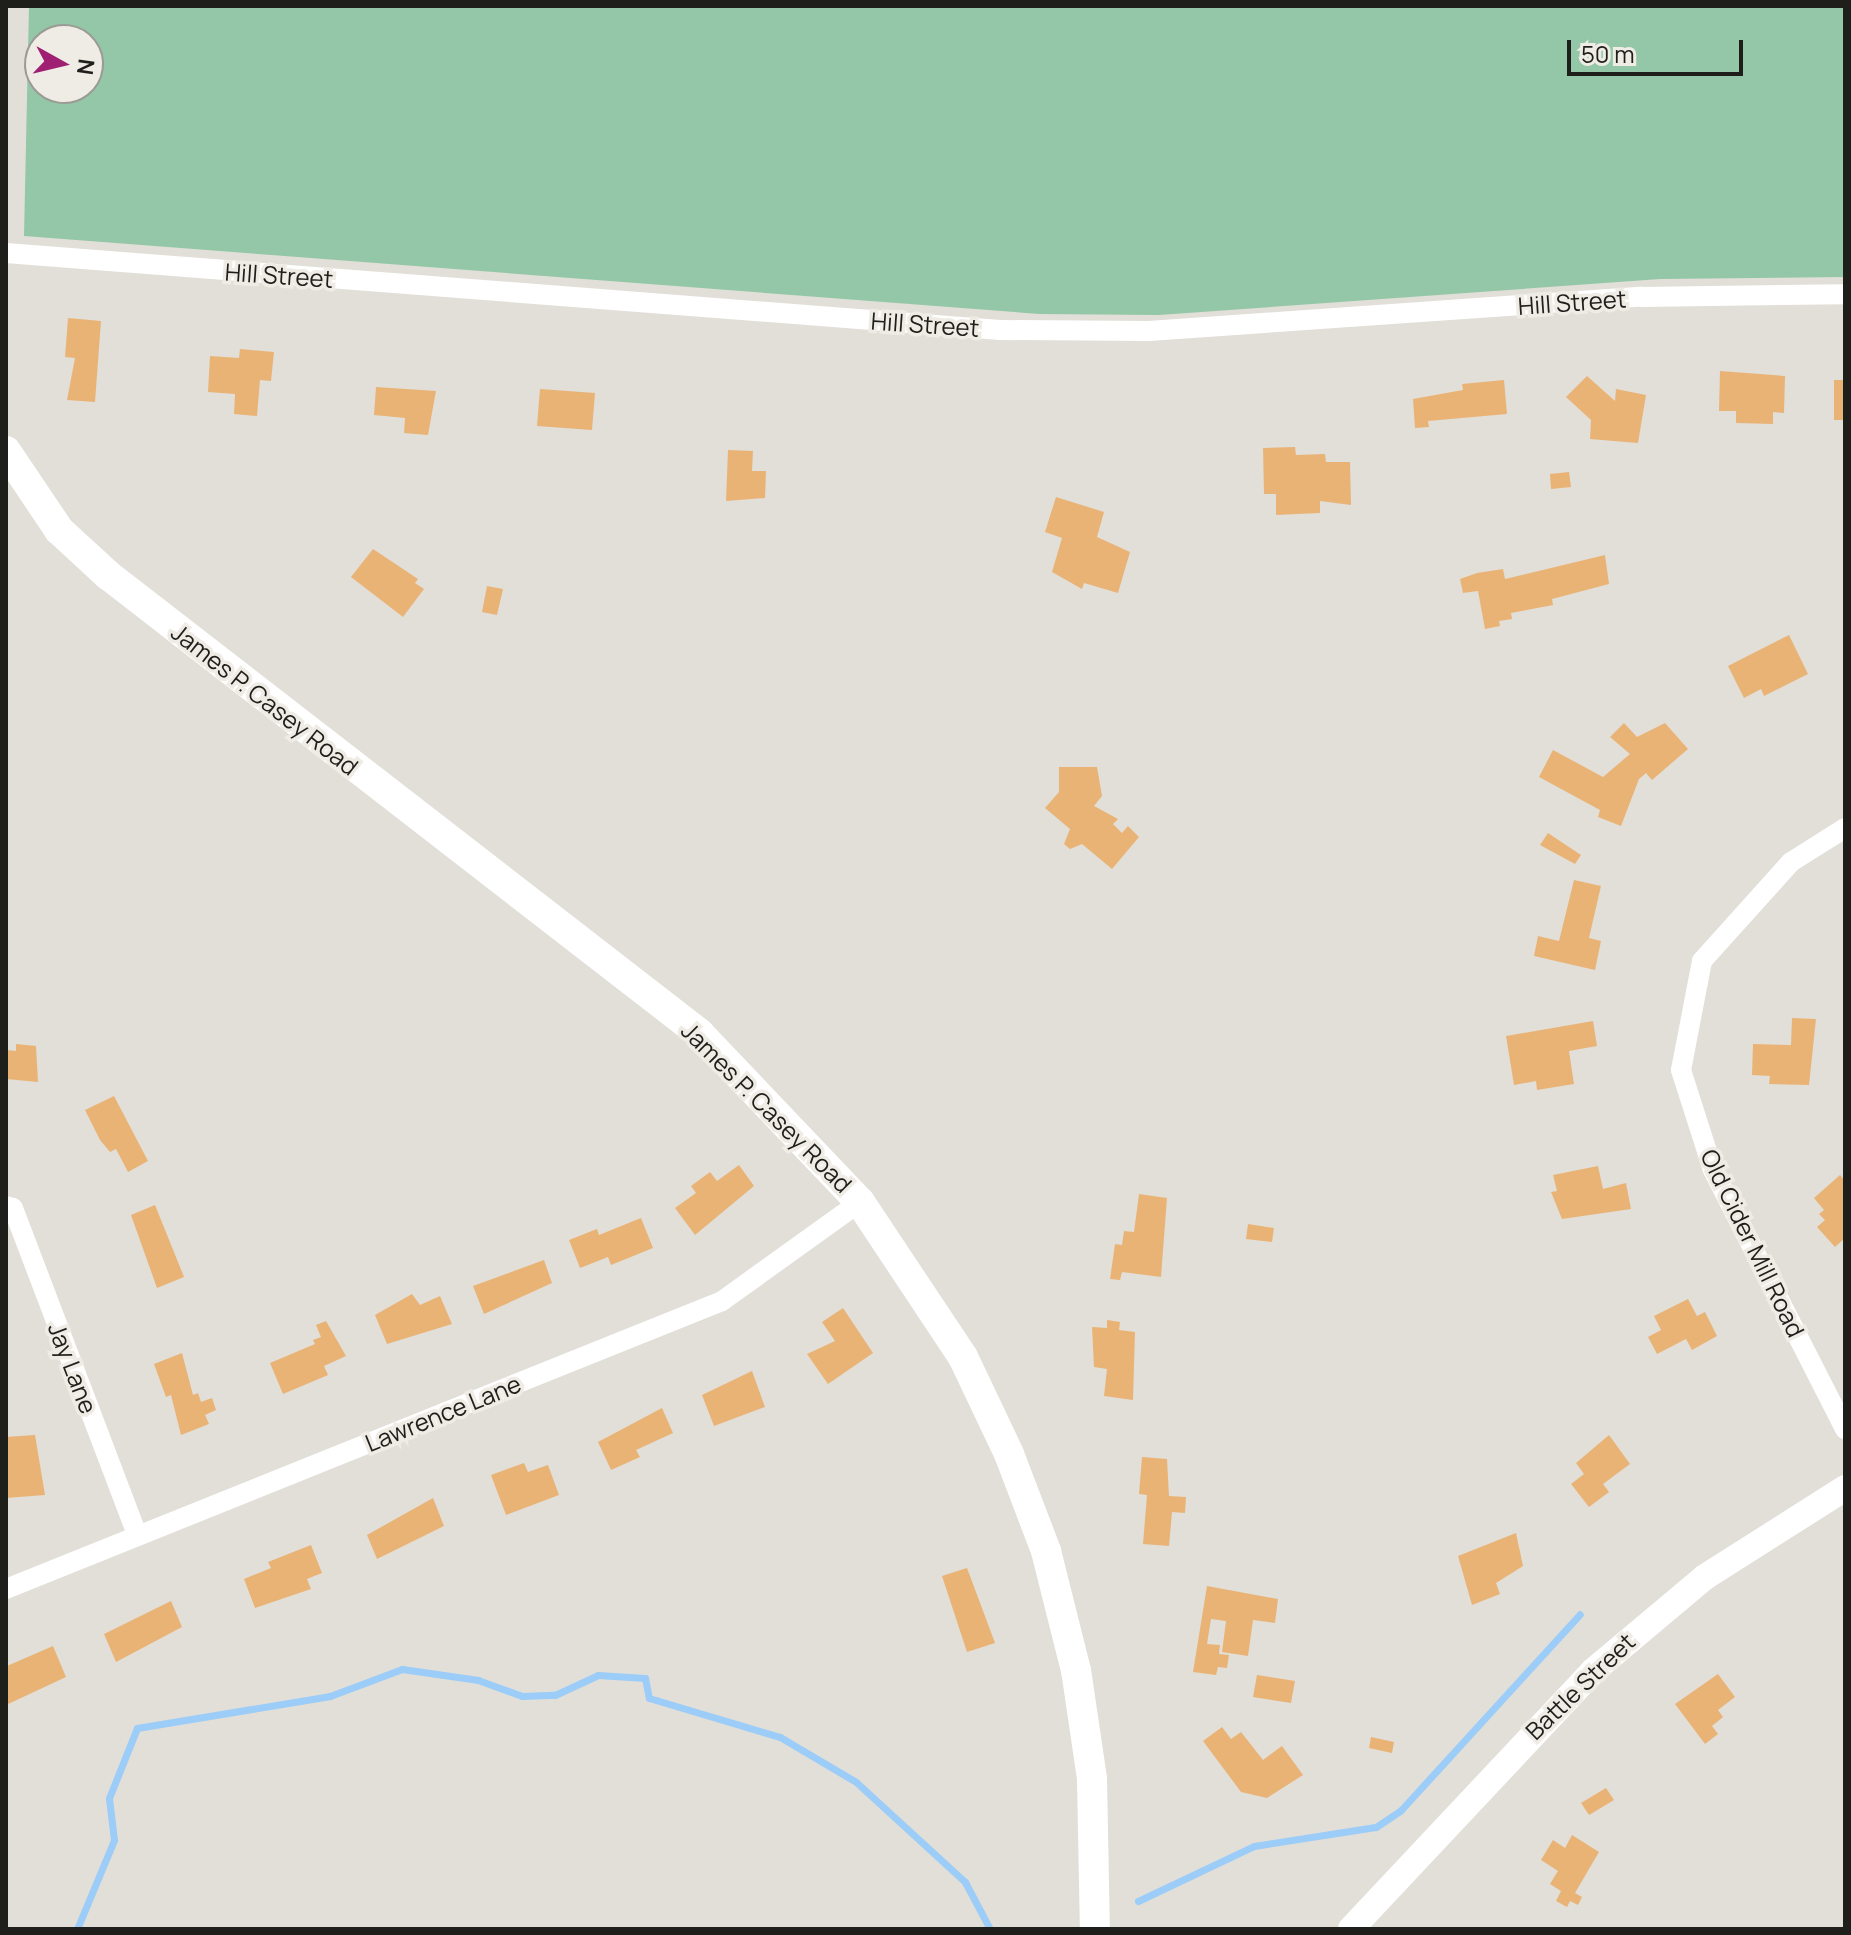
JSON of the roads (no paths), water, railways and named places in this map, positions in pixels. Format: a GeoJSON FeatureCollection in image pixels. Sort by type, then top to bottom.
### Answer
{"type":"FeatureCollection","features":[{"type":"Feature","properties":{"kind":"main road","name":"James P. Casey Road"},"geometry":{"type":"LineString","coordinates":[[6,451],[59,530],[108,575],[699,1033],[860,1202],[963,1357],[1009,1454],[1046,1551],[1076,1670],[1092,1779],[1095,1929]]}},
{"type":"Feature","properties":{"kind":"street","name":"Hill Street"},"geometry":{"type":"LineString","coordinates":[[6,253],[1000,330],[1149,331],[1641,297],[1845,294]]}},
{"type":"Feature","properties":{"kind":"street","name":"Old Cider Mill Road"},"geometry":{"type":"LineString","coordinates":[[1845,828],[1791,862],[1702,961],[1681,1070],[1713,1170],[1845,1429]]}},
{"type":"Feature","properties":{"kind":"street","name":"Lawrence Lane"},"geometry":{"type":"LineString","coordinates":[[6,1589],[722,1301],[860,1202]]}},
{"type":"Feature","properties":{"kind":"street","name":"Jay Lane"},"geometry":{"type":"LineString","coordinates":[[6,1206],[13,1208],[137,1535]]}},
{"type":"Feature","properties":{"kind":"street","name":"Battle Street"},"geometry":{"type":"LineString","coordinates":[[1353,1929],[1549,1714],[1614,1652],[1705,1577],[1845,1488]]}},
{"type":"Feature","properties":{"kind":"waterway"},"geometry":{"type":"LineString","coordinates":[[1138,1901],[1254,1846],[1376,1827],[1401,1810],[1580,1614]]}},
{"type":"Feature","properties":{"kind":"waterway"},"geometry":{"type":"LineString","coordinates":[[77,1929],[114,1840],[109,1798],[137,1728],[330,1696],[402,1669],[478,1680],[522,1696],[555,1695],[598,1675],[645,1678],[649,1698],[780,1737],[856,1782],[965,1882],[990,1929]]}}]}
